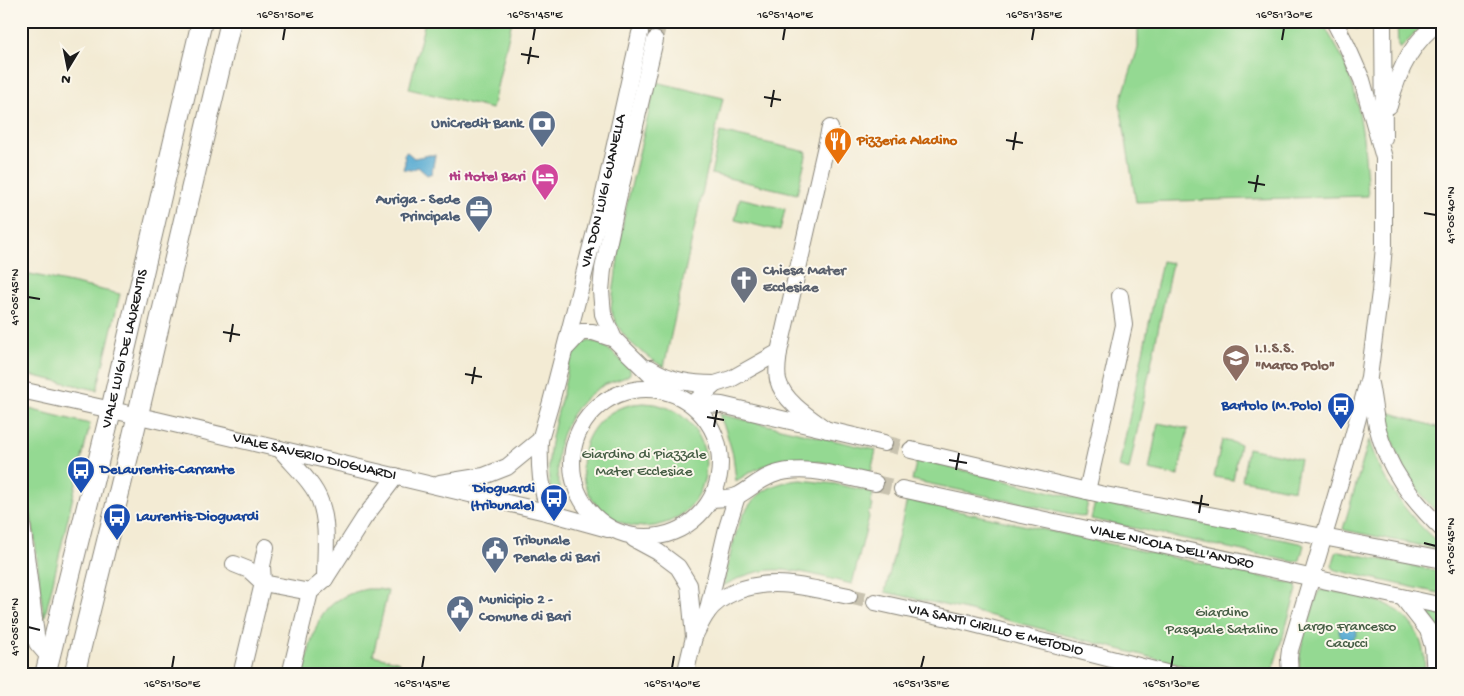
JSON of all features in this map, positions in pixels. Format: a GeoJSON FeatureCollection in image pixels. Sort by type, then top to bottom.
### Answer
{"type":"FeatureCollection","features":[{"type":"Feature","properties":{"kind":"street","name":"VIALE LUIGI DE LAURENTIS"},"geometry":{"type":"LineString","coordinates":[[47,666],[111,410],[202,21]]}},
{"type":"Feature","properties":{"kind":"street","name":"VIALE LUIGI DE LAURENTIS"},"geometry":{"type":"LineString","coordinates":[[76,669],[231,21]]}},
{"type":"Feature","properties":{"kind":"street"},"geometry":{"type":"LineString","coordinates":[[1334,21],[1362,80],[1384,158]]}},
{"type":"Feature","properties":{"kind":"street"},"geometry":{"type":"LineString","coordinates":[[1290,675],[1288,658],[1290,650],[1346,462],[1369,376],[1384,246],[1383,21]]}},
{"type":"Feature","properties":{"kind":"street"},"geometry":{"type":"LineString","coordinates":[[1383,128],[1401,69],[1416,45],[1433,26],[1441,21]]}},
{"type":"Feature","properties":{"kind":"street","name":"VIA DON LUIGI GUANELLA"},"geometry":{"type":"LineString","coordinates":[[550,513],[540,479],[540,440],[647,36],[603,269],[601,290],[603,314],[614,339],[668,392]]}},
{"type":"Feature","properties":{"kind":"street"},"geometry":{"type":"LineString","coordinates":[[827,430],[789,400],[778,381],[777,367],[778,352],[830,128]]}},
{"type":"Feature","properties":{"kind":"street"},"geometry":{"type":"LineString","coordinates":[[1087,491],[1124,325],[1120,296]]}},
{"type":"Feature","properties":{"kind":"street"},"geometry":{"type":"LineString","coordinates":[[565,349],[581,332],[593,332],[614,339]]}},
{"type":"Feature","properties":{"kind":"street"},"geometry":{"type":"LineString","coordinates":[[630,356],[656,372],[675,380],[699,384],[715,384],[731,379],[778,352]]}},
{"type":"Feature","properties":{"kind":"street"},"geometry":{"type":"LineString","coordinates":[[1369,376],[1377,427],[1389,461],[1414,501],[1443,530]]}},
{"type":"Feature","properties":{"kind":"street"},"geometry":{"type":"LineString","coordinates":[[694,403],[715,384]]}},
{"type":"Feature","properties":{"kind":"street"},"geometry":{"type":"LineString","coordinates":[[694,637],[689,585],[678,567],[658,552],[632,538],[608,530],[589,512],[576,489],[571,466],[574,439],[586,418],[595,409],[625,390],[640,389],[668,392],[694,403],[722,405],[884,443]]}},
{"type":"Feature","properties":{"kind":"street","name":"VIALE SAVERIO DIOGUARDI"},"geometry":{"type":"LineString","coordinates":[[21,390],[396,476],[550,513],[608,530]]}},
{"type":"Feature","properties":{"kind":"street"},"geometry":{"type":"LineString","coordinates":[[632,538],[666,535],[682,528],[700,515],[712,499],[718,486],[720,471],[717,441],[711,427],[694,403]]}},
{"type":"Feature","properties":{"kind":"street"},"geometry":{"type":"LineString","coordinates":[[427,484],[484,476],[507,466],[540,440]]}},
{"type":"Feature","properties":{"kind":"street"},"geometry":{"type":"LineString","coordinates":[[280,449],[320,500],[326,532],[325,579]]}},
{"type":"Feature","properties":{"kind":"street"},"geometry":{"type":"LineString","coordinates":[[911,450],[1087,491],[1443,560]]}},
{"type":"Feature","properties":{"kind":"street"},"geometry":{"type":"LineString","coordinates":[[712,499],[737,496],[772,475],[794,470],[814,471],[875,483]]}},
{"type":"Feature","properties":{"kind":"street"},"geometry":{"type":"LineString","coordinates":[[290,675],[310,592],[325,579],[364,518],[396,476]]}},
{"type":"Feature","properties":{"kind":"street","name":"VIALE NICOLA DELL'ANDRO"},"geometry":{"type":"LineString","coordinates":[[902,489],[1443,606]]}},
{"type":"Feature","properties":{"kind":"street"},"geometry":{"type":"LineString","coordinates":[[685,675],[694,637],[707,612],[727,528],[737,496]]}},
{"type":"Feature","properties":{"kind":"street"},"geometry":{"type":"LineString","coordinates":[[21,516],[37,643],[47,666],[76,669]]}},
{"type":"Feature","properties":{"kind":"street"},"geometry":{"type":"LineString","coordinates":[[241,675],[263,583],[262,566],[266,547]]}},
{"type":"Feature","properties":{"kind":"street"},"geometry":{"type":"LineString","coordinates":[[234,564],[249,570],[263,583],[310,592]]}},
{"type":"Feature","properties":{"kind":"street"},"geometry":{"type":"LineString","coordinates":[[707,612],[723,596],[746,587],[761,584],[776,583],[802,586],[849,596]]}},
{"type":"Feature","properties":{"kind":"street"},"geometry":{"type":"LineString","coordinates":[[689,585],[705,593],[712,592]]}},
{"type":"Feature","properties":{"kind":"street"},"geometry":{"type":"LineString","coordinates":[[1403,598],[1428,630],[1433,647],[1435,675]]}},
{"type":"Feature","properties":{"kind":"street","name":"VIA SANTI CIRILLO E METODIO"},"geometry":{"type":"LineString","coordinates":[[875,602],[962,621],[1174,675]]}},
{"type":"Feature","properties":{"kind":"street"},"geometry":{"type":"LineString","coordinates":[[1435,675],[1443,663]]}},
{"type":"Feature","properties":{"kind":"green space"},"geometry":{"type":"Polygon","coordinates":[[[425,21],[512,21],[492,109],[409,89],[425,21]]]}},
{"type":"Feature","properties":{"kind":"green space"},"geometry":{"type":"Polygon","coordinates":[[[1138,21],[1322,21],[1344,62],[1355,94],[1364,145],[1368,196],[1136,202],[1120,104],[1138,48],[1138,21]]]}},
{"type":"Feature","properties":{"kind":"green space"},"geometry":{"type":"Polygon","coordinates":[[[1347,21],[1365,21],[1358,29],[1351,27],[1347,21]]]}},
{"type":"Feature","properties":{"kind":"green space"},"geometry":{"type":"Polygon","coordinates":[[[1397,21],[1427,21],[1400,49],[1398,46],[1397,21]]]}},
{"type":"Feature","properties":{"kind":"green space"},"geometry":{"type":"Polygon","coordinates":[[[656,82],[723,98],[664,367],[631,343],[618,327],[611,308],[624,216],[656,82]]]}},
{"type":"Feature","properties":{"kind":"green space"},"geometry":{"type":"Polygon","coordinates":[[[720,132],[807,152],[797,194],[711,174],[720,132]]]}},
{"type":"Feature","properties":{"kind":"green space"},"geometry":{"type":"Polygon","coordinates":[[[740,198],[785,209],[780,231],[735,220],[740,198]]]}},
{"type":"Feature","properties":{"kind":"green space"},"geometry":{"type":"Polygon","coordinates":[[[1162,261],[1172,263],[1129,470],[1119,467],[1162,261]]]}},
{"type":"Feature","properties":{"kind":"green space"},"geometry":{"type":"Polygon","coordinates":[[[21,272],[120,294],[97,390],[21,373],[21,272]]]}},
{"type":"Feature","properties":{"kind":"green space"},"geometry":{"type":"Polygon","coordinates":[[[590,341],[596,342],[611,352],[630,368],[630,374],[602,386],[588,396],[568,421],[558,450],[558,482],[562,498],[559,502],[554,498],[550,487],[549,475],[554,427],[570,359],[581,344],[590,341]]]}},
{"type":"Feature","properties":{"kind":"green space","name":"Giardino di Piazzale Mater Ecclesiae"},"geometry":{"type":"Polygon","coordinates":[[[644,403],[668,408],[688,421],[701,441],[706,465],[701,489],[688,509],[668,522],[644,527],[620,522],[600,509],[587,489],[582,465],[587,441],[600,421],[620,408],[644,403]]]}},
{"type":"Feature","properties":{"kind":"green space"},"geometry":{"type":"Polygon","coordinates":[[[21,407],[90,424],[44,620],[34,533],[21,461],[21,407]]]}},
{"type":"Feature","properties":{"kind":"green space"},"geometry":{"type":"Polygon","coordinates":[[[1385,411],[1443,429],[1443,518],[1422,495],[1405,469],[1398,456],[1385,411]]]}},
{"type":"Feature","properties":{"kind":"green space"},"geometry":{"type":"Polygon","coordinates":[[[719,414],[876,450],[871,472],[819,462],[793,460],[763,466],[736,481],[733,455],[719,414]]]}},
{"type":"Feature","properties":{"kind":"green space"},"geometry":{"type":"Polygon","coordinates":[[[1158,423],[1188,429],[1178,476],[1149,470],[1158,423]]]}},
{"type":"Feature","properties":{"kind":"green space"},"geometry":{"type":"Polygon","coordinates":[[[1222,440],[1240,444],[1233,480],[1214,477],[1222,440]]]}},
{"type":"Feature","properties":{"kind":"green space"},"geometry":{"type":"Polygon","coordinates":[[[1369,440],[1381,471],[1398,499],[1419,524],[1443,547],[1443,550],[1343,529],[1369,440]]]}},
{"type":"Feature","properties":{"kind":"green space"},"geometry":{"type":"Polygon","coordinates":[[[1248,448],[1300,459],[1294,490],[1242,480],[1248,448]]]}},
{"type":"Feature","properties":{"kind":"green space"},"geometry":{"type":"Polygon","coordinates":[[[917,459],[1088,501],[1085,517],[912,480],[917,459]]]}},
{"type":"Feature","properties":{"kind":"green space"},"geometry":{"type":"Polygon","coordinates":[[[801,480],[835,484],[873,492],[871,504],[873,505],[868,514],[869,517],[852,584],[797,571],[774,570],[748,575],[723,586],[737,531],[743,515],[752,502],[764,491],[780,484],[801,480]]]}},
{"type":"Feature","properties":{"kind":"green space","name":"Giardino Pasquale Satalino"},"geometry":{"type":"Polygon","coordinates":[[[907,500],[1295,584],[1297,590],[1271,675],[1219,675],[984,614],[885,592],[907,500]]]}},
{"type":"Feature","properties":{"kind":"green space"},"geometry":{"type":"Polygon","coordinates":[[[1095,502],[1304,545],[1300,560],[1295,562],[1091,519],[1095,502]]]}},
{"type":"Feature","properties":{"kind":"green space"},"geometry":{"type":"Polygon","coordinates":[[[1339,551],[1443,572],[1443,594],[1335,570],[1332,566],[1336,553],[1339,551]]]}},
{"type":"Feature","properties":{"kind":"green space"},"geometry":{"type":"Polygon","coordinates":[[[367,589],[388,591],[373,655],[400,662],[397,675],[303,675],[310,645],[320,620],[327,609],[350,594],[367,589]]]}},
{"type":"Feature","properties":{"kind":"green space","name":"Largo Francesco Cacucci"},"geometry":{"type":"Polygon","coordinates":[[[1321,590],[1374,600],[1387,605],[1405,617],[1412,625],[1421,643],[1424,653],[1424,675],[1300,675],[1299,665],[1302,644],[1318,592],[1321,590]]]}},
{"type":"Feature","properties":{"kind":"green space"},"geometry":{"type":"Polygon","coordinates":[[[1428,612],[1443,615],[1443,639],[1437,626],[1428,612]]]}},
{"type":"Feature","properties":{"kind":"water"},"geometry":{"type":"Polygon","coordinates":[[[407,152],[414,158],[435,155],[432,173],[427,175],[418,167],[411,170],[403,169],[405,163],[404,154],[407,152]]]}},
{"type":"Feature","properties":{"kind":"water"},"geometry":{"type":"Polygon","coordinates":[[[1348,622],[1354,625],[1357,631],[1354,637],[1348,640],[1342,637],[1339,631],[1342,625],[1348,622]]]}},
{"type":"Feature","properties":{"kind":"tunnel"},"geometry":{"type":"LineString","coordinates":[[655,40],[659,21]]}},
{"type":"Feature","properties":{"kind":"tunnel"},"geometry":{"type":"LineString","coordinates":[[884,443],[911,450]]}},
{"type":"Feature","properties":{"kind":"tunnel"},"geometry":{"type":"LineString","coordinates":[[875,483],[902,489]]}},
{"type":"Feature","properties":{"kind":"tunnel"},"geometry":{"type":"LineString","coordinates":[[849,596],[875,602]]}},
{"type":"Feature","properties":{"kind":"place","name":"UniCredit Bank"},"geometry":{"type":"Point","coordinates":[542,148]}},
{"type":"Feature","properties":{"kind":"place","name":"Pizzeria Aladino"},"geometry":{"type":"Point","coordinates":[838,165]}},
{"type":"Feature","properties":{"kind":"place","name":"Hi Hotel Bari"},"geometry":{"type":"Point","coordinates":[545,201]}},
{"type":"Feature","properties":{"kind":"place","name":"Auriga - Sede Principale"},"geometry":{"type":"Point","coordinates":[479,233]}},
{"type":"Feature","properties":{"kind":"place","name":"Chiesa Mater Ecclesiae"},"geometry":{"type":"Point","coordinates":[744,304]}},
{"type":"Feature","properties":{"kind":"place","name":"I.I.S.S. \"Marco Polo\""},"geometry":{"type":"Point","coordinates":[1236,382]}},
{"type":"Feature","properties":{"kind":"place","name":"Bartolo (M.Polo)"},"geometry":{"type":"Point","coordinates":[1341,430]}},
{"type":"Feature","properties":{"kind":"place","name":"DeLaurentis-Carrante"},"geometry":{"type":"Point","coordinates":[81,494]}},
{"type":"Feature","properties":{"kind":"place","name":"Dioguardi (tribunale)"},"geometry":{"type":"Point","coordinates":[554,522]}},
{"type":"Feature","properties":{"kind":"place","name":"Laurentis-Dioguardi"},"geometry":{"type":"Point","coordinates":[117,541]}},
{"type":"Feature","properties":{"kind":"place","name":"Tribunale Penale di Bari"},"geometry":{"type":"Point","coordinates":[495,574]}},
{"type":"Feature","properties":{"kind":"place","name":"Municipio 2 - Comune di Bari"},"geometry":{"type":"Point","coordinates":[460,633]}}]}
